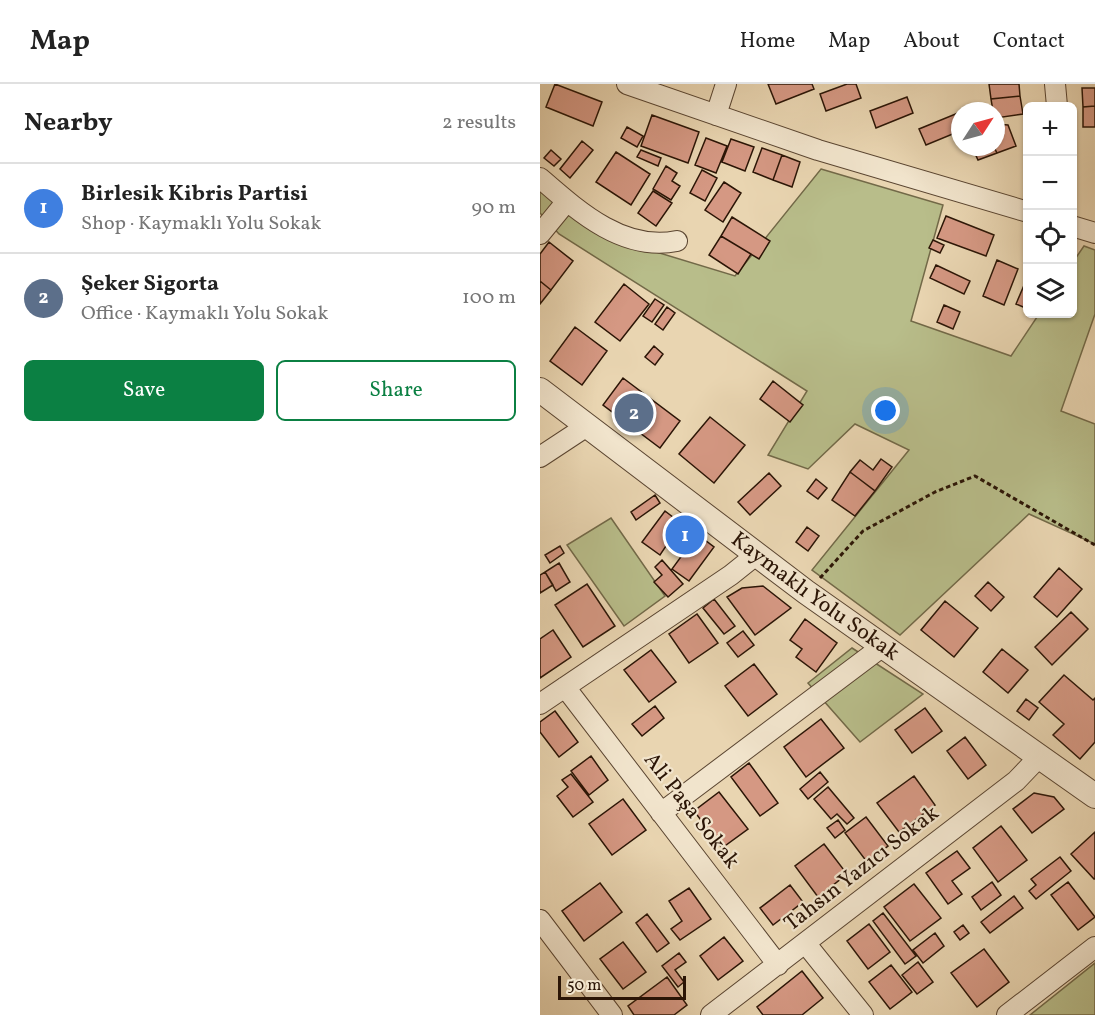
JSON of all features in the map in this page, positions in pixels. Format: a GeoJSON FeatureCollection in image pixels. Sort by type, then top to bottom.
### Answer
{"type":"FeatureCollection","features":[{"type":"Feature","properties":{"kind":"street"},"geometry":{"type":"LineString","coordinates":[[627,84],[856,162],[1023,211]]}},
{"type":"Feature","properties":{"kind":"street"},"geometry":{"type":"LineString","coordinates":[[716,115],[726,84]]}},
{"type":"Feature","properties":{"kind":"street"},"geometry":{"type":"LineString","coordinates":[[1055,84],[1057,102]]}},
{"type":"Feature","properties":{"kind":"street"},"geometry":{"type":"LineString","coordinates":[[540,178],[594,222],[624,236],[641,242],[661,244],[677,241]]}},
{"type":"Feature","properties":{"kind":"street"},"geometry":{"type":"LineString","coordinates":[[540,234],[567,201]]}},
{"type":"Feature","properties":{"kind":"street"},"geometry":{"type":"LineString","coordinates":[[1077,228],[1095,233]]}},
{"type":"Feature","properties":{"kind":"street","name":"Kaymaklı Yolu Sokak"},"geometry":{"type":"LineString","coordinates":[[540,390],[806,592],[1095,796]]}},
{"type":"Feature","properties":{"kind":"street"},"geometry":{"type":"LineString","coordinates":[[540,457],[587,426]]}},
{"type":"Feature","properties":{"kind":"street"},"geometry":{"type":"LineString","coordinates":[[540,705],[756,555]]}},
{"type":"Feature","properties":{"kind":"street"},"geometry":{"type":"LineString","coordinates":[[661,813],[883,646]]}},
{"type":"Feature","properties":{"kind":"street","name":"Ali Paşa Sokak"},"geometry":{"type":"LineString","coordinates":[[566,687],[778,964]]}},
{"type":"Feature","properties":{"kind":"street","name":"Tahsın Yazıcı Sokak"},"geometry":{"type":"LineString","coordinates":[[711,1015],[1016,781],[1039,757]]}},
{"type":"Feature","properties":{"kind":"street"},"geometry":{"type":"LineString","coordinates":[[540,920],[612,1015]]}},
{"type":"Feature","properties":{"kind":"street"},"geometry":{"type":"LineString","coordinates":[[806,944],[862,1015]]}},
{"type":"Feature","properties":{"kind":"street"},"geometry":{"type":"LineString","coordinates":[[1007,1015],[1095,947]]}},
{"type":"Feature","properties":{"kind":"path"},"geometry":{"type":"LineString","coordinates":[[806,592],[863,531],[935,492],[975,476],[1095,544]]}},
{"type":"Feature","properties":{"kind":"green space"},"geometry":{"type":"Polygon","coordinates":[[[821,169],[943,205],[911,321],[1011,356],[1036,318],[1077,318],[1077,256],[1084,246],[1095,250],[1095,314],[1061,411],[1095,424],[1095,544],[1029,514],[900,635],[812,570],[909,450],[855,424],[808,469],[768,455],[807,391],[559,234],[540,213],[540,172],[617,240],[735,276],[821,169]]]}},
{"type":"Feature","properties":{"kind":"green space"},"geometry":{"type":"Polygon","coordinates":[[[611,518],[665,596],[624,626],[567,545],[611,518]]]}},
{"type":"Feature","properties":{"kind":"green space"},"geometry":{"type":"Polygon","coordinates":[[[852,648],[923,694],[860,742],[808,683],[852,648]]]}},
{"type":"Feature","properties":{"kind":"green space"},"geometry":{"type":"Polygon","coordinates":[[[1095,963],[1095,1015],[1030,1015],[1095,963]]]}},
{"type":"Feature","properties":{"kind":"building"},"geometry":{"type":"Polygon","coordinates":[[[555,84],[602,102],[593,126],[546,107],[555,84]]]}},
{"type":"Feature","properties":{"kind":"building"},"geometry":{"type":"Polygon","coordinates":[[[768,84],[812,84],[814,89],[776,104],[768,84]]]}},
{"type":"Feature","properties":{"kind":"building"},"geometry":{"type":"Polygon","coordinates":[[[847,84],[856,84],[861,98],[826,111],[820,94],[847,84]]]}},
{"type":"Feature","properties":{"kind":"building"},"geometry":{"type":"Polygon","coordinates":[[[989,84],[1019,84],[1020,96],[991,99],[989,84]]]}},
{"type":"Feature","properties":{"kind":"building"},"geometry":{"type":"Polygon","coordinates":[[[1082,88],[1095,88],[1095,106],[1083,107],[1082,88]]]}},
{"type":"Feature","properties":{"kind":"building"},"geometry":{"type":"Polygon","coordinates":[[[1020,96],[1023,114],[1005,117],[1005,102],[992,102],[991,99],[1020,96]]]}},
{"type":"Feature","properties":{"kind":"building"},"geometry":{"type":"Polygon","coordinates":[[[907,97],[913,113],[876,128],[870,111],[907,97]]]}},
{"type":"Feature","properties":{"kind":"building"},"geometry":{"type":"Polygon","coordinates":[[[1095,106],[1095,127],[1083,127],[1083,107],[1095,106]]]}},
{"type":"Feature","properties":{"kind":"building"},"geometry":{"type":"Polygon","coordinates":[[[652,115],[699,132],[688,163],[641,146],[652,115]]]}},
{"type":"Feature","properties":{"kind":"building"},"geometry":{"type":"Polygon","coordinates":[[[951,116],[951,135],[926,145],[919,129],[951,116]]]}},
{"type":"Feature","properties":{"kind":"building"},"geometry":{"type":"Polygon","coordinates":[[[1005,125],[1008,125],[1016,146],[1005,150],[1005,125]]]}},
{"type":"Feature","properties":{"kind":"building"},"geometry":{"type":"Polygon","coordinates":[[[627,127],[643,136],[637,147],[621,138],[627,127]]]}},
{"type":"Feature","properties":{"kind":"building"},"geometry":{"type":"Polygon","coordinates":[[[706,138],[727,146],[716,173],[695,165],[706,138]]]}},
{"type":"Feature","properties":{"kind":"building"},"geometry":{"type":"Polygon","coordinates":[[[731,139],[754,147],[745,171],[722,162],[731,139]]]}},
{"type":"Feature","properties":{"kind":"building"},"geometry":{"type":"Polygon","coordinates":[[[582,141],[593,150],[570,178],[560,169],[582,141]]]}},
{"type":"Feature","properties":{"kind":"building"},"geometry":{"type":"Polygon","coordinates":[[[762,148],[782,155],[773,180],[753,172],[762,148]]]}},
{"type":"Feature","properties":{"kind":"building"},"geometry":{"type":"Polygon","coordinates":[[[551,150],[561,159],[554,166],[544,158],[551,150]]]}},
{"type":"Feature","properties":{"kind":"building"},"geometry":{"type":"Polygon","coordinates":[[[641,150],[661,158],[658,166],[637,157],[641,150]]]}},
{"type":"Feature","properties":{"kind":"building"},"geometry":{"type":"Polygon","coordinates":[[[616,152],[650,174],[631,205],[596,182],[616,152]]]}},
{"type":"Feature","properties":{"kind":"building"},"geometry":{"type":"Polygon","coordinates":[[[782,155],[800,162],[792,187],[773,180],[782,155]]]}},
{"type":"Feature","properties":{"kind":"building"},"geometry":{"type":"Polygon","coordinates":[[[976,156],[989,156],[978,160],[976,156]]]}},
{"type":"Feature","properties":{"kind":"building"},"geometry":{"type":"Polygon","coordinates":[[[666,166],[677,173],[672,181],[680,186],[671,200],[653,189],[666,166]]]}},
{"type":"Feature","properties":{"kind":"building"},"geometry":{"type":"Polygon","coordinates":[[[702,170],[717,178],[705,201],[690,193],[702,170]]]}},
{"type":"Feature","properties":{"kind":"building"},"geometry":{"type":"Polygon","coordinates":[[[724,182],[741,193],[723,222],[705,210],[724,182]]]}},
{"type":"Feature","properties":{"kind":"building"},"geometry":{"type":"Polygon","coordinates":[[[653,191],[672,203],[656,226],[638,213],[653,191]]]}},
{"type":"Feature","properties":{"kind":"building"},"geometry":{"type":"Polygon","coordinates":[[[946,216],[994,235],[986,256],[937,238],[946,216]]]}},
{"type":"Feature","properties":{"kind":"building"},"geometry":{"type":"Polygon","coordinates":[[[732,217],[770,241],[759,259],[721,236],[732,217]]]}},
{"type":"Feature","properties":{"kind":"building"},"geometry":{"type":"Polygon","coordinates":[[[721,236],[751,254],[738,274],[709,255],[721,236]]]}},
{"type":"Feature","properties":{"kind":"building"},"geometry":{"type":"Polygon","coordinates":[[[933,240],[944,245],[940,253],[929,248],[933,240]]]}},
{"type":"Feature","properties":{"kind":"building"},"geometry":{"type":"Polygon","coordinates":[[[549,242],[573,261],[551,290],[540,281],[540,254],[549,242]]]}},
{"type":"Feature","properties":{"kind":"building"},"geometry":{"type":"Polygon","coordinates":[[[997,260],[1018,269],[1004,305],[983,296],[997,260]]]}},
{"type":"Feature","properties":{"kind":"building"},"geometry":{"type":"Polygon","coordinates":[[[936,265],[970,281],[964,294],[930,278],[936,265]]]}},
{"type":"Feature","properties":{"kind":"building"},"geometry":{"type":"Polygon","coordinates":[[[540,281],[551,290],[540,304],[540,281]]]}},
{"type":"Feature","properties":{"kind":"building"},"geometry":{"type":"Polygon","coordinates":[[[624,284],[649,304],[620,341],[595,322],[624,284]]]}},
{"type":"Feature","properties":{"kind":"building"},"geometry":{"type":"Polygon","coordinates":[[[1023,288],[1023,307],[1016,304],[1023,288]]]}},
{"type":"Feature","properties":{"kind":"building"},"geometry":{"type":"Polygon","coordinates":[[[655,299],[664,305],[652,322],[643,316],[655,299]]]}},
{"type":"Feature","properties":{"kind":"building"},"geometry":{"type":"Polygon","coordinates":[[[944,305],[960,312],[953,329],[937,322],[944,305]]]}},
{"type":"Feature","properties":{"kind":"building"},"geometry":{"type":"Polygon","coordinates":[[[667,307],[675,313],[663,330],[655,324],[667,307]]]}},
{"type":"Feature","properties":{"kind":"building"},"geometry":{"type":"Polygon","coordinates":[[[575,327],[607,351],[582,385],[550,361],[575,327]]]}},
{"type":"Feature","properties":{"kind":"building"},"geometry":{"type":"Polygon","coordinates":[[[654,346],[663,354],[655,365],[645,357],[654,346]]]}},
{"type":"Feature","properties":{"kind":"building"},"geometry":{"type":"Polygon","coordinates":[[[623,378],[680,421],[660,448],[603,405],[623,378]]]}},
{"type":"Feature","properties":{"kind":"building"},"geometry":{"type":"Polygon","coordinates":[[[773,381],[803,405],[790,422],[760,399],[773,381]]]}},
{"type":"Feature","properties":{"kind":"building"},"geometry":{"type":"Polygon","coordinates":[[[710,417],[745,445],[714,483],[679,454],[710,417]]]}},
{"type":"Feature","properties":{"kind":"building"},"geometry":{"type":"Polygon","coordinates":[[[881,459],[892,467],[875,491],[850,472],[860,460],[873,470],[881,459]]]}},
{"type":"Feature","properties":{"kind":"building"},"geometry":{"type":"Polygon","coordinates":[[[850,472],[875,491],[855,516],[832,500],[850,472]]]}},
{"type":"Feature","properties":{"kind":"building"},"geometry":{"type":"Polygon","coordinates":[[[769,473],[781,486],[750,515],[738,502],[769,473]]]}},
{"type":"Feature","properties":{"kind":"building"},"geometry":{"type":"Polygon","coordinates":[[[816,479],[827,488],[818,499],[807,491],[816,479]]]}},
{"type":"Feature","properties":{"kind":"building"},"geometry":{"type":"Polygon","coordinates":[[[655,495],[660,503],[636,520],[631,512],[655,495]]]}},
{"type":"Feature","properties":{"kind":"building"},"geometry":{"type":"Polygon","coordinates":[[[665,511],[687,528],[675,544],[670,540],[660,555],[642,542],[665,511]]]}},
{"type":"Feature","properties":{"kind":"building"},"geometry":{"type":"Polygon","coordinates":[[[807,527],[819,536],[808,551],[796,542],[807,527]]]}},
{"type":"Feature","properties":{"kind":"building"},"geometry":{"type":"Polygon","coordinates":[[[693,531],[714,547],[689,581],[672,569],[686,550],[681,546],[693,531]]]}},
{"type":"Feature","properties":{"kind":"building"},"geometry":{"type":"Polygon","coordinates":[[[560,546],[564,553],[550,563],[545,555],[560,546]]]}},
{"type":"Feature","properties":{"kind":"building"},"geometry":{"type":"Polygon","coordinates":[[[662,560],[683,584],[668,597],[654,582],[662,575],[655,567],[662,560]]]}},
{"type":"Feature","properties":{"kind":"building"},"geometry":{"type":"Polygon","coordinates":[[[559,563],[570,582],[556,591],[545,572],[559,563]]]}},
{"type":"Feature","properties":{"kind":"building"},"geometry":{"type":"Polygon","coordinates":[[[1059,568],[1082,589],[1057,617],[1034,597],[1059,568]]]}},
{"type":"Feature","properties":{"kind":"building"},"geometry":{"type":"Polygon","coordinates":[[[545,572],[553,585],[540,593],[540,575],[545,572]]]}},
{"type":"Feature","properties":{"kind":"building"},"geometry":{"type":"Polygon","coordinates":[[[988,582],[1004,597],[991,611],[975,596],[988,582]]]}},
{"type":"Feature","properties":{"kind":"building"},"geometry":{"type":"Polygon","coordinates":[[[587,584],[615,626],[583,647],[555,605],[587,584]]]}},
{"type":"Feature","properties":{"kind":"building"},"geometry":{"type":"Polygon","coordinates":[[[763,586],[791,608],[755,635],[727,597],[742,588],[763,586]]]}},
{"type":"Feature","properties":{"kind":"building"},"geometry":{"type":"Polygon","coordinates":[[[714,599],[735,626],[724,634],[703,608],[714,599]]]}},
{"type":"Feature","properties":{"kind":"building"},"geometry":{"type":"Polygon","coordinates":[[[945,601],[978,628],[954,657],[921,630],[945,601]]]}},
{"type":"Feature","properties":{"kind":"building"},"geometry":{"type":"Polygon","coordinates":[[[1071,612],[1088,629],[1052,665],[1035,647],[1071,612]]]}},
{"type":"Feature","properties":{"kind":"building"},"geometry":{"type":"Polygon","coordinates":[[[697,614],[718,643],[689,663],[669,634],[697,614]]]}},
{"type":"Feature","properties":{"kind":"building"},"geometry":{"type":"Polygon","coordinates":[[[805,619],[837,643],[816,672],[796,657],[802,649],[790,640],[805,619]]]}},
{"type":"Feature","properties":{"kind":"building"},"geometry":{"type":"Polygon","coordinates":[[[553,630],[571,657],[540,678],[540,639],[553,630]]]}},
{"type":"Feature","properties":{"kind":"building"},"geometry":{"type":"Polygon","coordinates":[[[743,631],[754,645],[738,657],[727,643],[743,631]]]}},
{"type":"Feature","properties":{"kind":"building"},"geometry":{"type":"Polygon","coordinates":[[[1002,649],[1028,670],[1008,693],[983,672],[1002,649]]]}},
{"type":"Feature","properties":{"kind":"building"},"geometry":{"type":"Polygon","coordinates":[[[651,650],[676,682],[649,702],[624,670],[651,650]]]}},
{"type":"Feature","properties":{"kind":"building"},"geometry":{"type":"Polygon","coordinates":[[[754,664],[777,694],[748,716],[725,686],[754,664]]]}},
{"type":"Feature","properties":{"kind":"building"},"geometry":{"type":"Polygon","coordinates":[[[1064,675],[1093,700],[1095,698],[1095,742],[1080,759],[1053,735],[1064,724],[1039,702],[1064,675]]]}},
{"type":"Feature","properties":{"kind":"building"},"geometry":{"type":"Polygon","coordinates":[[[1026,699],[1038,708],[1029,720],[1017,711],[1026,699]]]}},
{"type":"Feature","properties":{"kind":"building"},"geometry":{"type":"Polygon","coordinates":[[[655,706],[664,718],[642,736],[632,724],[655,706]]]}},
{"type":"Feature","properties":{"kind":"building"},"geometry":{"type":"Polygon","coordinates":[[[925,708],[942,731],[912,753],[895,730],[925,708]]]}},
{"type":"Feature","properties":{"kind":"building"},"geometry":{"type":"Polygon","coordinates":[[[555,711],[578,742],[559,757],[540,732],[540,722],[555,711]]]}},
{"type":"Feature","properties":{"kind":"building"},"geometry":{"type":"Polygon","coordinates":[[[821,719],[844,748],[806,777],[784,747],[821,719]]]}},
{"type":"Feature","properties":{"kind":"building"},"geometry":{"type":"Polygon","coordinates":[[[965,737],[986,765],[968,779],[947,751],[965,737]]]}},
{"type":"Feature","properties":{"kind":"building"},"geometry":{"type":"Polygon","coordinates":[[[591,756],[608,780],[589,795],[571,771],[591,756]]]}},
{"type":"Feature","properties":{"kind":"building"},"geometry":{"type":"Polygon","coordinates":[[[749,763],[778,803],[760,816],[731,777],[749,763]]]}},
{"type":"Feature","properties":{"kind":"building"},"geometry":{"type":"Polygon","coordinates":[[[820,772],[828,782],[808,799],[800,789],[820,772]]]}},
{"type":"Feature","properties":{"kind":"building"},"geometry":{"type":"Polygon","coordinates":[[[571,774],[593,802],[573,817],[557,796],[568,787],[562,780],[571,774]]]}},
{"type":"Feature","properties":{"kind":"building"},"geometry":{"type":"Polygon","coordinates":[[[914,776],[935,805],[899,832],[877,803],[914,776]]]}},
{"type":"Feature","properties":{"kind":"building"},"geometry":{"type":"Polygon","coordinates":[[[828,787],[854,818],[847,824],[837,814],[831,819],[814,799],[828,787]]]}},
{"type":"Feature","properties":{"kind":"building"},"geometry":{"type":"Polygon","coordinates":[[[719,792],[748,829],[722,848],[694,811],[719,792]]]}},
{"type":"Feature","properties":{"kind":"building"},"geometry":{"type":"Polygon","coordinates":[[[1034,793],[1054,797],[1064,809],[1032,833],[1013,809],[1034,793]]]}},
{"type":"Feature","properties":{"kind":"building"},"geometry":{"type":"Polygon","coordinates":[[[623,799],[646,830],[612,855],[589,824],[623,799]]]}},
{"type":"Feature","properties":{"kind":"building"},"geometry":{"type":"Polygon","coordinates":[[[866,817],[888,846],[867,862],[845,833],[866,817]]]}},
{"type":"Feature","properties":{"kind":"building"},"geometry":{"type":"Polygon","coordinates":[[[838,820],[845,830],[835,838],[827,828],[838,820]]]}},
{"type":"Feature","properties":{"kind":"building"},"geometry":{"type":"Polygon","coordinates":[[[1001,826],[1027,860],[998,882],[973,848],[1001,826]]]}},
{"type":"Feature","properties":{"kind":"building"},"geometry":{"type":"Polygon","coordinates":[[[1095,832],[1095,879],[1094,879],[1071,854],[1095,832]]]}},
{"type":"Feature","properties":{"kind":"building"},"geometry":{"type":"Polygon","coordinates":[[[824,844],[847,874],[818,897],[795,866],[824,844]]]}},
{"type":"Feature","properties":{"kind":"building"},"geometry":{"type":"Polygon","coordinates":[[[957,851],[970,868],[952,881],[962,894],[948,904],[926,873],[957,851]]]}},
{"type":"Feature","properties":{"kind":"building"},"geometry":{"type":"Polygon","coordinates":[[[1060,857],[1071,871],[1036,899],[1029,891],[1036,885],[1031,879],[1060,857]]]}},
{"type":"Feature","properties":{"kind":"building"},"geometry":{"type":"Polygon","coordinates":[[[992,882],[1001,895],[981,910],[972,897],[992,882]]]}},
{"type":"Feature","properties":{"kind":"building"},"geometry":{"type":"Polygon","coordinates":[[[1068,882],[1095,917],[1078,930],[1051,895],[1068,882]]]}},
{"type":"Feature","properties":{"kind":"building"},"geometry":{"type":"Polygon","coordinates":[[[600,883],[622,912],[584,941],[562,911],[600,883]]]}},
{"type":"Feature","properties":{"kind":"building"},"geometry":{"type":"Polygon","coordinates":[[[914,884],[941,918],[910,941],[884,907],[914,884]]]}},
{"type":"Feature","properties":{"kind":"building"},"geometry":{"type":"Polygon","coordinates":[[[790,885],[803,902],[773,925],[760,908],[790,885]]]}},
{"type":"Feature","properties":{"kind":"building"},"geometry":{"type":"Polygon","coordinates":[[[689,888],[711,919],[680,940],[671,929],[682,921],[669,901],[689,888]]]}},
{"type":"Feature","properties":{"kind":"building"},"geometry":{"type":"Polygon","coordinates":[[[1014,896],[1023,908],[990,933],[981,922],[1014,896]]]}},
{"type":"Feature","properties":{"kind":"building"},"geometry":{"type":"Polygon","coordinates":[[[883,913],[916,956],[905,964],[873,921],[883,913]]]}},
{"type":"Feature","properties":{"kind":"building"},"geometry":{"type":"Polygon","coordinates":[[[647,914],[669,943],[657,952],[636,923],[647,914]]]}},
{"type":"Feature","properties":{"kind":"building"},"geometry":{"type":"Polygon","coordinates":[[[869,924],[890,952],[868,969],[847,941],[869,924]]]}},
{"type":"Feature","properties":{"kind":"building"},"geometry":{"type":"Polygon","coordinates":[[[963,925],[969,933],[960,940],[954,932],[963,925]]]}},
{"type":"Feature","properties":{"kind":"building"},"geometry":{"type":"Polygon","coordinates":[[[935,933],[944,946],[923,963],[913,950],[935,933]]]}},
{"type":"Feature","properties":{"kind":"building"},"geometry":{"type":"Polygon","coordinates":[[[724,937],[743,961],[718,980],[700,956],[724,937]]]}},
{"type":"Feature","properties":{"kind":"building"},"geometry":{"type":"Polygon","coordinates":[[[623,942],[646,972],[623,989],[600,959],[623,942]]]}},
{"type":"Feature","properties":{"kind":"building"},"geometry":{"type":"Polygon","coordinates":[[[984,949],[1009,982],[977,1007],[951,973],[984,949]]]}},
{"type":"Feature","properties":{"kind":"building"},"geometry":{"type":"Polygon","coordinates":[[[679,953],[686,962],[675,970],[684,982],[678,987],[662,966],[679,953]]]}},
{"type":"Feature","properties":{"kind":"building"},"geometry":{"type":"Polygon","coordinates":[[[918,962],[933,982],[917,994],[902,975],[918,962]]]}},
{"type":"Feature","properties":{"kind":"building"},"geometry":{"type":"Polygon","coordinates":[[[891,965],[912,992],[890,1009],[869,982],[891,965]]]}},
{"type":"Feature","properties":{"kind":"building"},"geometry":{"type":"Polygon","coordinates":[[[802,971],[823,998],[802,1015],[763,1015],[757,1007],[802,971]]]}},
{"type":"Feature","properties":{"kind":"building"},"geometry":{"type":"Polygon","coordinates":[[[667,977],[687,1005],[674,1015],[634,1015],[628,1006],[667,977]]]}},
{"type":"Feature","properties":{"kind":"place","name":"Şeker Sigorta"},"geometry":{"type":"Point","coordinates":[634,413]}},
{"type":"Feature","properties":{"kind":"place","name":"Birlesik Kibris Partisi"},"geometry":{"type":"Point","coordinates":[685,535]}}]}
